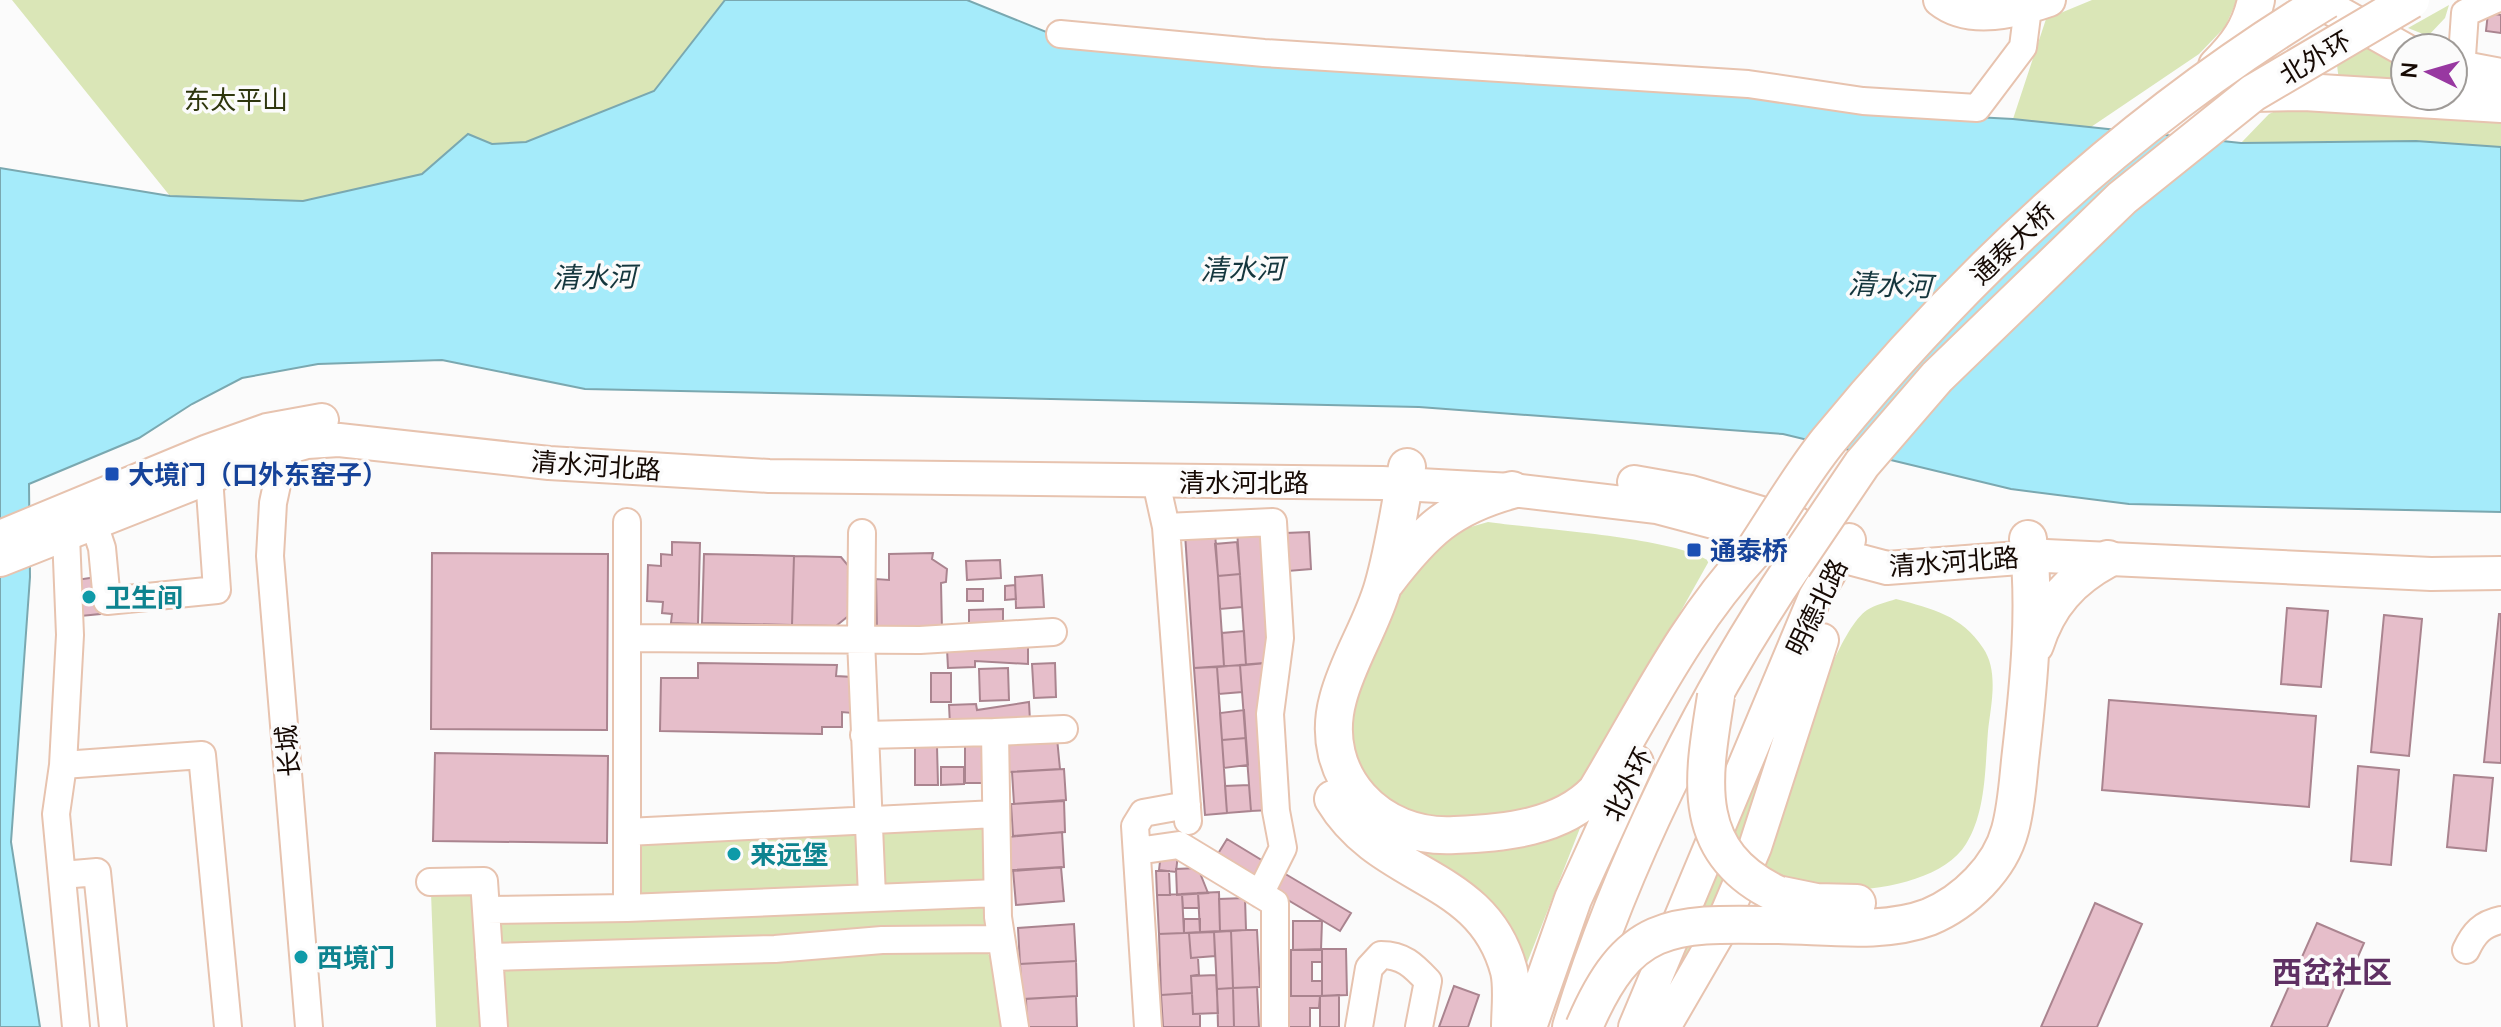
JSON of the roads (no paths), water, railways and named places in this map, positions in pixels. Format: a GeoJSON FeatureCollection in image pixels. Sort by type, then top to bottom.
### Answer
{"type":"FeatureCollection","features":[{"type":"Feature","properties":{"kind":"highway"},"geometry":{"type":"LineString","coordinates":[[2195,89],[2236,48],[2246,32],[2256,0]]}},
{"type":"Feature","properties":{"kind":"highway","name":"北外环"},"geometry":{"type":"LineString","coordinates":[[2303,11],[2327,0]]}},
{"type":"Feature","properties":{"kind":"highway","name":"北外环"},"geometry":{"type":"LineString","coordinates":[[2221,117],[2253,93],[2411,0]]}},
{"type":"Feature","properties":{"kind":"highway","name":"通泰大桥"},"geometry":{"type":"LineString","coordinates":[[1753,552],[1826,443],[1991,261],[2138,129],[2303,11]]}},
{"type":"Feature","properties":{"kind":"highway"},"geometry":{"type":"LineString","coordinates":[[2253,93],[2304,92],[2501,104]]}},
{"type":"Feature","properties":{"kind":"highway","name":"通泰大桥"},"geometry":{"type":"LineString","coordinates":[[1793,566],[1862,464],[1937,377],[2122,198],[2221,117]]}},
{"type":"Feature","properties":{"kind":"highway"},"geometry":{"type":"LineString","coordinates":[[1395,475],[1383,586],[1338,699],[1334,726],[1338,764],[1356,797],[1376,816],[1399,828],[1445,836],[1513,830],[1553,819],[1581,806],[1604,777],[1685,636],[1715,592],[1753,552]]}},
{"type":"Feature","properties":{"kind":"highway"},"geometry":{"type":"LineString","coordinates":[[1395,475],[1369,564],[1311,728],[1314,753],[1324,784],[1344,817],[1375,848],[1462,897],[1496,937],[1510,974],[1510,1027]]}},
{"type":"Feature","properties":{"kind":"highway"},"geometry":{"type":"LineString","coordinates":[[1383,586],[1412,548],[1446,516],[1476,500],[1512,490]]}},
{"type":"Feature","properties":{"kind":"highway"},"geometry":{"type":"LineString","coordinates":[[2022,548],[2030,671]]}},
{"type":"Feature","properties":{"kind":"highway"},"geometry":{"type":"LineString","coordinates":[[1584,1027],[1599,992],[1623,958],[1665,930],[1816,902],[1904,901],[1944,886],[1963,874],[1985,848],[2013,678],[2022,548]]}},
{"type":"Feature","properties":{"kind":"highway","name":"北外环"},"geometry":{"type":"LineString","coordinates":[[1528,1027],[1573,899],[1635,764],[1753,552]]}},
{"type":"Feature","properties":{"kind":"highway"},"geometry":{"type":"LineString","coordinates":[[1716,696],[1704,772],[1708,813],[1722,850],[1734,867],[1775,909],[1894,926],[1930,916],[1962,898],[1989,872],[2010,832],[2035,642],[2058,597],[2080,574],[2108,559]]}},
{"type":"Feature","properties":{"kind":"highway","name":"北外环"},"geometry":{"type":"LineString","coordinates":[[1571,1027],[1588,971],[1628,870],[1761,612],[1793,566]]}},
{"type":"Feature","properties":{"kind":"main road"},"geometry":{"type":"LineString","coordinates":[[1940,0],[1966,10],[1990,14],[2036,2]]}},
{"type":"Feature","properties":{"kind":"main road"},"geometry":{"type":"LineString","coordinates":[[2339,0],[2396,32]]}},
{"type":"Feature","properties":{"kind":"main road"},"geometry":{"type":"LineString","coordinates":[[2303,11],[2389,44]]}},
{"type":"Feature","properties":{"kind":"main road"},"geometry":{"type":"LineString","coordinates":[[2469,60],[2501,62]]}},
{"type":"Feature","properties":{"kind":"main road"},"geometry":{"type":"LineString","coordinates":[[2469,64],[2501,75]]}},
{"type":"Feature","properties":{"kind":"main road","name":"清水河北路"},"geometry":{"type":"LineString","coordinates":[[0,560],[267,430],[300,421],[338,419],[501,438],[790,458],[1638,482],[1742,506],[1848,553]]}},
{"type":"Feature","properties":{"kind":"main road","name":"清水河北路"},"geometry":{"type":"LineString","coordinates":[[0,537],[59,531],[307,442],[339,440],[549,463],[769,476],[1156,482],[1395,475],[1657,507],[1848,553],[2022,548],[2501,553]]}},
{"type":"Feature","properties":{"kind":"main road","name":"清水河北路"},"geometry":{"type":"LineString","coordinates":[[2022,548],[2108,559],[2431,574],[2501,573]]}},
{"type":"Feature","properties":{"kind":"main road","name":"明德北路"},"geometry":{"type":"LineString","coordinates":[[1635,1027],[1815,597],[1848,553]]}},
{"type":"Feature","properties":{"kind":"main road","name":"明德北路"},"geometry":{"type":"LineString","coordinates":[[1664,1027],[1718,934],[1755,847],[1848,553]]}},
{"type":"Feature","properties":{"kind":"street"},"geometry":{"type":"LineString","coordinates":[[2461,32],[2465,13],[2494,0]]}},
{"type":"Feature","properties":{"kind":"street"},"geometry":{"type":"LineString","coordinates":[[1060,34],[1264,53],[1748,84],[1863,101],[1977,108],[2023,47],[2036,2]]}},
{"type":"Feature","properties":{"kind":"street","name":"长城"},"geometry":{"type":"LineString","coordinates":[[279,475],[273,503],[270,556],[309,1027]]}},
{"type":"Feature","properties":{"kind":"street"},"geometry":{"type":"LineString","coordinates":[[76,1027],[56,814],[63,765],[70,635],[59,531],[102,548],[107,601],[217,590],[209,477]]}},
{"type":"Feature","properties":{"kind":"street"},"geometry":{"type":"LineString","coordinates":[[1148,1027],[1135,826],[1143,813],[1187,813],[1166,527],[1156,482]]}},
{"type":"Feature","properties":{"kind":"street"},"geometry":{"type":"LineString","coordinates":[[627,522],[627,908]]}},
{"type":"Feature","properties":{"kind":"street"},"geometry":{"type":"LineString","coordinates":[[1166,527],[1273,522],[1280,638],[1270,714],[1276,811],[1283,848],[1260,894]]}},
{"type":"Feature","properties":{"kind":"street"},"geometry":{"type":"LineString","coordinates":[[862,533],[861,640],[872,896]]}},
{"type":"Feature","properties":{"kind":"street"},"geometry":{"type":"LineString","coordinates":[[627,638],[861,640],[1053,632]]}},
{"type":"Feature","properties":{"kind":"street"},"geometry":{"type":"LineString","coordinates":[[864,735],[1064,729]]}},
{"type":"Feature","properties":{"kind":"street"},"geometry":{"type":"LineString","coordinates":[[995,732],[997,893],[1015,1027]]}},
{"type":"Feature","properties":{"kind":"street"},"geometry":{"type":"LineString","coordinates":[[63,765],[202,755],[228,1027]]}},
{"type":"Feature","properties":{"kind":"street"},"geometry":{"type":"LineString","coordinates":[[627,832],[996,814]]}},
{"type":"Feature","properties":{"kind":"street"},"geometry":{"type":"LineString","coordinates":[[1137,851],[1179,845],[1275,903],[1275,1027]]}},
{"type":"Feature","properties":{"kind":"street"},"geometry":{"type":"LineString","coordinates":[[62,875],[97,872],[113,1027]]}},
{"type":"Feature","properties":{"kind":"street"},"geometry":{"type":"LineString","coordinates":[[430,882],[484,881],[494,1027]]}},
{"type":"Feature","properties":{"kind":"street"},"geometry":{"type":"LineString","coordinates":[[486,910],[627,908],[997,893]]}},
{"type":"Feature","properties":{"kind":"street"},"geometry":{"type":"LineString","coordinates":[[2466,950],[2474,932],[2488,922],[2501,920]]}},
{"type":"Feature","properties":{"kind":"street"},"geometry":{"type":"LineString","coordinates":[[489,957],[775,949],[882,940],[1001,939]]}},
{"type":"Feature","properties":{"kind":"street"},"geometry":{"type":"LineString","coordinates":[[1359,1027],[1369,968],[1381,955],[1396,955],[1411,962],[1428,981],[1419,1027]]}},
{"type":"Feature","properties":{"kind":"water","name":"清水河"},"geometry":{"type":"Polygon","coordinates":[[[725,0],[967,0],[1071,42],[1753,89],[1861,111],[2013,119],[2241,143],[2416,141],[2501,147],[2501,512],[2129,504],[2011,489],[1783,434],[1419,407],[585,389],[442,360],[318,364],[242,378],[192,404],[139,438],[29,484],[30,577],[11,842],[40,1027],[0,1027],[0,168],[170,196],[303,201],[422,174],[468,134],[492,144],[526,142],[654,91],[725,0]]]}},
{"type":"Feature","properties":{"kind":"place","name":"大境门（口外东窑子）"},"geometry":{"type":"Point","coordinates":[112,474]}},
{"type":"Feature","properties":{"kind":"place","name":"通泰桥"},"geometry":{"type":"Point","coordinates":[1694,550]}},
{"type":"Feature","properties":{"kind":"place","name":"卫生间"},"geometry":{"type":"Point","coordinates":[89,597]}},
{"type":"Feature","properties":{"kind":"place","name":"来远堡"},"geometry":{"type":"Point","coordinates":[734,854]}},
{"type":"Feature","properties":{"kind":"place","name":"西境门"},"geometry":{"type":"Point","coordinates":[301,957]}},
{"type":"Feature","properties":{"kind":"district","name":"西岔社区"},"geometry":{"type":"Point","coordinates":[2332,971]}},
{"type":"Feature","properties":{"kind":"park label","name":"东太平山"},"geometry":{"type":"Point","coordinates":[236,99]}}]}
